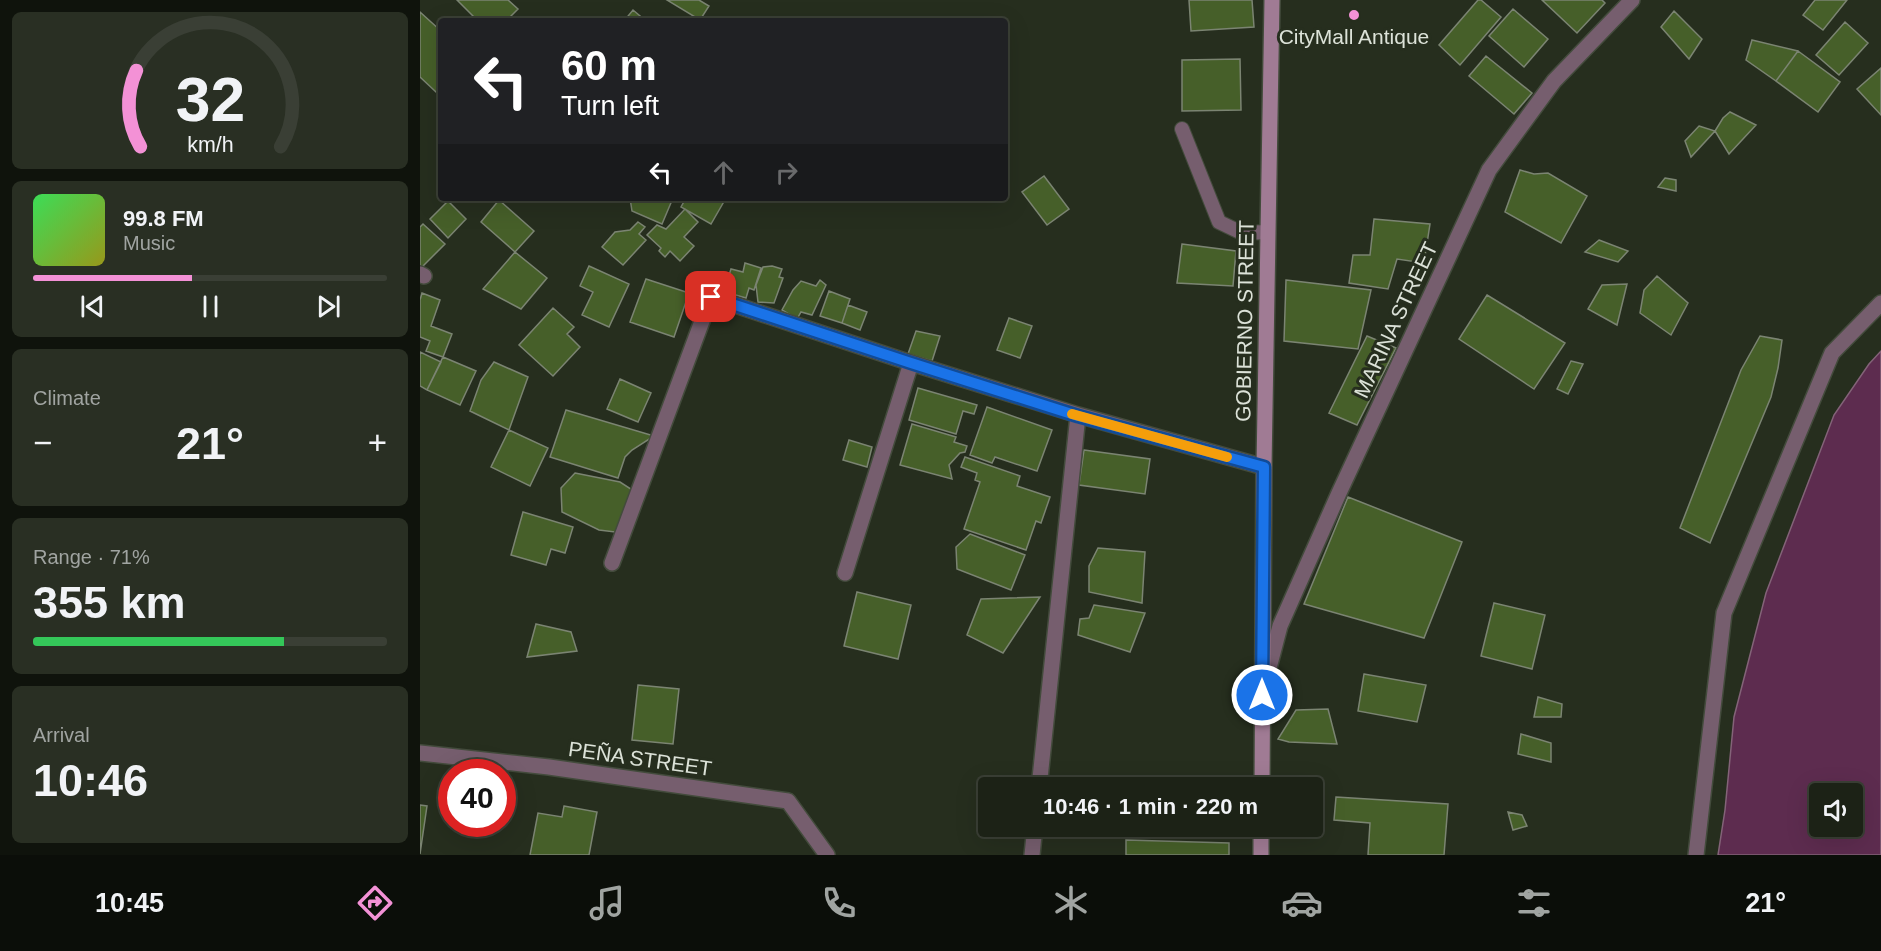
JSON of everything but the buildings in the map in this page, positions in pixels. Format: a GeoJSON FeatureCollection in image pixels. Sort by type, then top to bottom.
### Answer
{"type":"FeatureCollection","features":[{"type":"Feature","properties":{"kind":"street","name":"GOBIERNO STREET"},"geometry":{"type":"LineString","coordinates":[[1262,777],[1264,467],[1272,0]]}},
{"type":"Feature","properties":{"kind":"street","name":"MARINA STREET"},"geometry":{"type":"LineString","coordinates":[[1262,695],[1280,626],[1489,170],[1554,81],[1632,0]]}},
{"type":"Feature","properties":{"kind":"street"},"geometry":{"type":"LineString","coordinates":[[612,563],[711,297],[1078,416],[1264,467]]}},
{"type":"Feature","properties":{"kind":"street"},"geometry":{"type":"LineString","coordinates":[[1696,855],[1724,613],[1832,353],[1881,303]]}},
{"type":"Feature","properties":{"kind":"street"},"geometry":{"type":"LineString","coordinates":[[845,573],[911,363]]}},
{"type":"Feature","properties":{"kind":"street"},"geometry":{"type":"LineString","coordinates":[[1040,777],[1078,416]]}},
{"type":"Feature","properties":{"kind":"street","name":"PEÑA STREET"},"geometry":{"type":"LineString","coordinates":[[420,753],[549,767],[788,801],[827,855]]}},
{"type":"Feature","properties":{"kind":"street"},"geometry":{"type":"LineString","coordinates":[[1032,855],[1034,837]]}},
{"type":"Feature","properties":{"kind":"street"},"geometry":{"type":"LineString","coordinates":[[1261,837],[1261,855]]}},
{"type":"Feature","properties":{"kind":"lane"},"geometry":{"type":"LineString","coordinates":[[1182,129],[1219,222],[1242,233],[1268,232]]}},
{"type":"Feature","properties":{"kind":"shaded area"},"geometry":{"type":"Polygon","coordinates":[[[1881,351],[1881,855],[1718,855],[1734,717],[1766,593],[1834,415],[1869,364],[1881,351]]]}},
{"type":"Feature","properties":{"kind":"slow traffic"},"geometry":{"type":"LineString","coordinates":[[1072,414],[1227,457]]}},
{"type":"Feature","properties":{"kind":"place","name":"CityMall Antique"},"geometry":{"type":"Point","coordinates":[1354,15]}},
{"type":"Feature","properties":{"kind":"route"},"geometry":{"type":"LineString","coordinates":[[711,297],[1078,416],[1264,467],[1262,695]]}}]}
